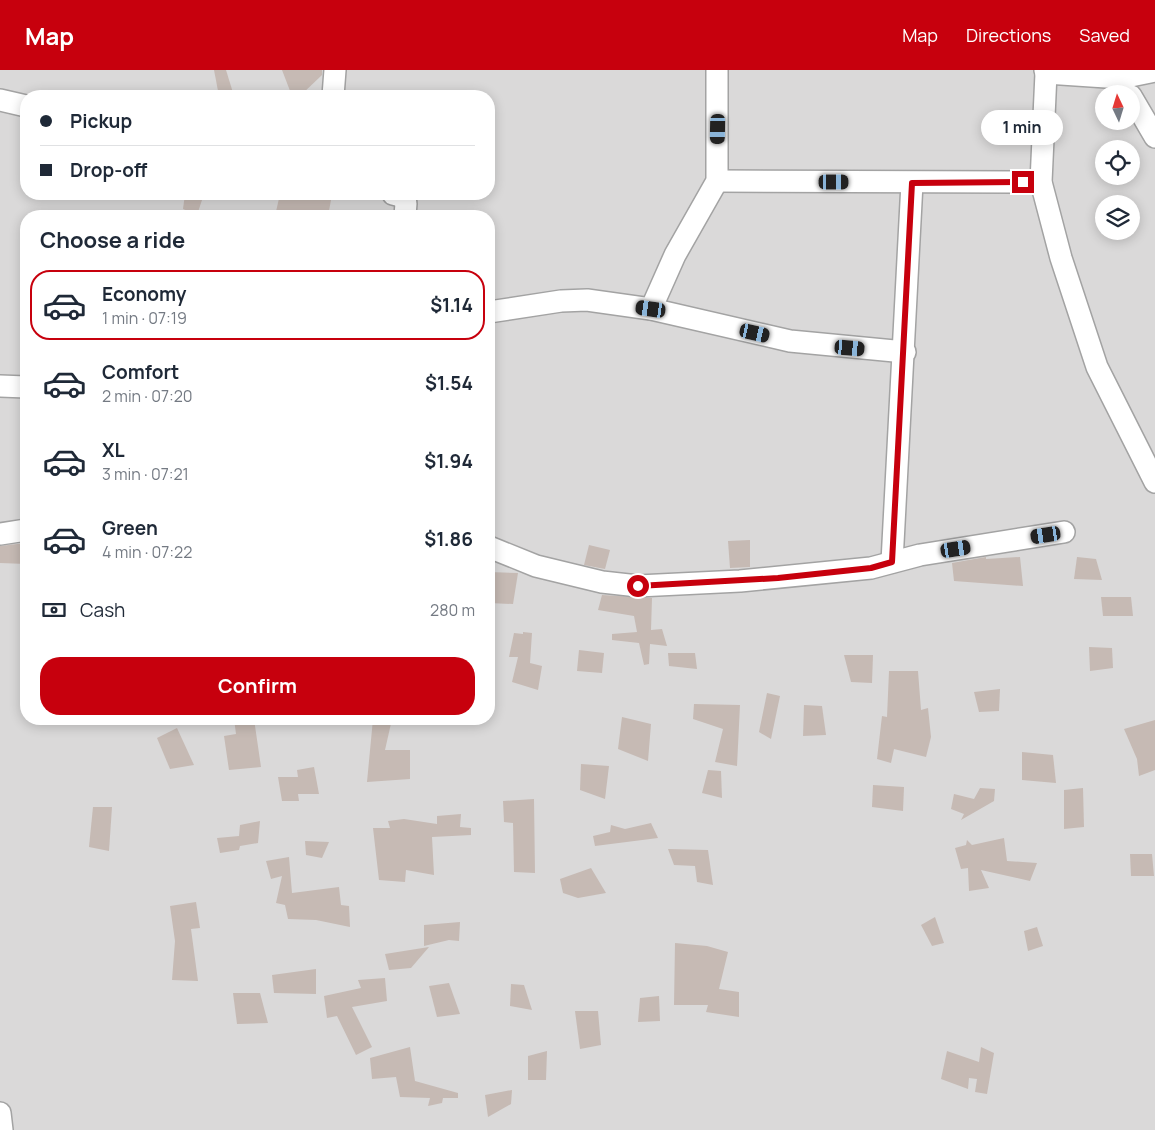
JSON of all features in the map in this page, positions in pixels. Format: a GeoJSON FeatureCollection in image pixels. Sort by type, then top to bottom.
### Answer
{"type":"FeatureCollection","features":[{"type":"Feature","properties":{"kind":"street"},"geometry":{"type":"LineString","coordinates":[[333,90],[335,70]]}},
{"type":"Feature","properties":{"kind":"street"},"geometry":{"type":"LineString","coordinates":[[651,309],[675,255],[717,182],[717,70]]}},
{"type":"Feature","properties":{"kind":"street"},"geometry":{"type":"LineString","coordinates":[[1109,85],[1045,71],[1041,182],[1061,258],[1097,367],[1155,482]]}},
{"type":"Feature","properties":{"kind":"street"},"geometry":{"type":"LineString","coordinates":[[1133,85],[1155,71]]}},
{"type":"Feature","properties":{"kind":"street"},"geometry":{"type":"LineString","coordinates":[[0,100],[20,105]]}},
{"type":"Feature","properties":{"kind":"street"},"geometry":{"type":"LineString","coordinates":[[1140,111],[1155,137]]}},
{"type":"Feature","properties":{"kind":"street"},"geometry":{"type":"LineString","coordinates":[[717,182],[1041,182]]}},
{"type":"Feature","properties":{"kind":"street"},"geometry":{"type":"LineString","coordinates":[[892,562],[912,183]]}},
{"type":"Feature","properties":{"kind":"street"},"geometry":{"type":"LineString","coordinates":[[495,311],[561,301],[587,300],[651,309],[790,341],[904,352]]}},
{"type":"Feature","properties":{"kind":"street"},"geometry":{"type":"LineString","coordinates":[[0,386],[20,387]]}},
{"type":"Feature","properties":{"kind":"street"},"geometry":{"type":"LineString","coordinates":[[0,534],[20,531]]}},
{"type":"Feature","properties":{"kind":"street"},"geometry":{"type":"LineString","coordinates":[[495,549],[536,566],[602,582],[638,586],[778,578],[871,568],[920,555],[1064,532]]}},
{"type":"Feature","properties":{"kind":"street"},"geometry":{"type":"LineString","coordinates":[[0,1113],[2,1130]]}},
{"type":"Feature","properties":{"kind":"shaded area"},"geometry":{"type":"Polygon","coordinates":[[[0,70],[1155,70],[1155,1130],[0,1130],[0,70]]]}},
{"type":"Feature","properties":{"kind":"building"},"geometry":{"type":"Polygon","coordinates":[[[214,70],[226,70],[232,90],[218,90],[214,70]]]}},
{"type":"Feature","properties":{"kind":"building"},"geometry":{"type":"Polygon","coordinates":[[[282,70],[322,70],[322,75],[306,90],[290,90],[282,70]]]}},
{"type":"Feature","properties":{"kind":"building"},"geometry":{"type":"Polygon","coordinates":[[[184,200],[202,200],[199,210],[183,209],[184,200]]]}},
{"type":"Feature","properties":{"kind":"building"},"geometry":{"type":"Polygon","coordinates":[[[279,200],[331,200],[329,210],[276,210],[279,200]]]}},
{"type":"Feature","properties":{"kind":"building"},"geometry":{"type":"Polygon","coordinates":[[[750,540],[750,567],[730,568],[728,541],[750,540]]]}},
{"type":"Feature","properties":{"kind":"building"},"geometry":{"type":"Polygon","coordinates":[[[20,544],[20,564],[0,563],[0,546],[20,544]]]}},
{"type":"Feature","properties":{"kind":"building"},"geometry":{"type":"Polygon","coordinates":[[[589,545],[610,550],[605,569],[584,565],[589,545]]]}},
{"type":"Feature","properties":{"kind":"building"},"geometry":{"type":"Polygon","coordinates":[[[986,557],[986,559],[1020,557],[1023,586],[954,581],[952,563],[986,557]]]}},
{"type":"Feature","properties":{"kind":"building"},"geometry":{"type":"Polygon","coordinates":[[[1077,557],[1096,559],[1102,580],[1074,579],[1077,557]]]}},
{"type":"Feature","properties":{"kind":"building"},"geometry":{"type":"Polygon","coordinates":[[[495,572],[518,573],[513,604],[495,603],[495,572]]]}},
{"type":"Feature","properties":{"kind":"building"},"geometry":{"type":"Polygon","coordinates":[[[602,595],[652,598],[651,630],[662,629],[667,646],[650,644],[649,664],[644,665],[639,643],[612,640],[612,634],[637,632],[634,616],[598,610],[602,595]]]}},
{"type":"Feature","properties":{"kind":"building"},"geometry":{"type":"Polygon","coordinates":[[[1101,597],[1131,597],[1133,616],[1103,616],[1101,597]]]}},
{"type":"Feature","properties":{"kind":"building"},"geometry":{"type":"Polygon","coordinates":[[[523,632],[532,633],[530,663],[542,666],[538,690],[512,682],[518,657],[509,657],[514,633],[523,634],[523,632]]]}},
{"type":"Feature","properties":{"kind":"building"},"geometry":{"type":"Polygon","coordinates":[[[1089,647],[1112,648],[1113,668],[1090,671],[1089,647]]]}},
{"type":"Feature","properties":{"kind":"building"},"geometry":{"type":"Polygon","coordinates":[[[579,650],[604,653],[602,673],[577,671],[579,650]]]}},
{"type":"Feature","properties":{"kind":"building"},"geometry":{"type":"Polygon","coordinates":[[[668,653],[695,653],[697,669],[669,666],[668,653]]]}},
{"type":"Feature","properties":{"kind":"building"},"geometry":{"type":"Polygon","coordinates":[[[844,655],[873,655],[872,683],[851,682],[844,655]]]}},
{"type":"Feature","properties":{"kind":"building"},"geometry":{"type":"Polygon","coordinates":[[[889,671],[918,671],[921,710],[928,708],[931,737],[926,757],[894,749],[891,763],[877,759],[882,716],[887,717],[889,671]]]}},
{"type":"Feature","properties":{"kind":"building"},"geometry":{"type":"Polygon","coordinates":[[[1000,689],[999,711],[979,712],[974,692],[1000,689]]]}},
{"type":"Feature","properties":{"kind":"building"},"geometry":{"type":"Polygon","coordinates":[[[767,693],[780,696],[771,739],[759,732],[767,693]]]}},
{"type":"Feature","properties":{"kind":"building"},"geometry":{"type":"Polygon","coordinates":[[[694,704],[740,705],[737,766],[715,762],[723,729],[693,719],[694,704]]]}},
{"type":"Feature","properties":{"kind":"building"},"geometry":{"type":"Polygon","coordinates":[[[804,705],[822,706],[826,735],[803,736],[804,705]]]}},
{"type":"Feature","properties":{"kind":"building"},"geometry":{"type":"Polygon","coordinates":[[[622,717],[651,724],[648,761],[618,749],[622,717]]]}},
{"type":"Feature","properties":{"kind":"building"},"geometry":{"type":"Polygon","coordinates":[[[1155,720],[1155,770],[1139,776],[1137,759],[1124,729],[1155,720]]]}},
{"type":"Feature","properties":{"kind":"building"},"geometry":{"type":"Polygon","coordinates":[[[235,725],[255,725],[261,767],[229,770],[224,736],[236,734],[235,725]]]}},
{"type":"Feature","properties":{"kind":"building"},"geometry":{"type":"Polygon","coordinates":[[[372,725],[391,725],[385,750],[410,750],[410,779],[367,782],[372,725]]]}},
{"type":"Feature","properties":{"kind":"building"},"geometry":{"type":"Polygon","coordinates":[[[177,728],[194,765],[170,769],[157,738],[177,728]]]}},
{"type":"Feature","properties":{"kind":"building"},"geometry":{"type":"Polygon","coordinates":[[[1022,752],[1053,755],[1056,783],[1022,780],[1022,752]]]}},
{"type":"Feature","properties":{"kind":"building"},"geometry":{"type":"Polygon","coordinates":[[[581,764],[609,766],[605,799],[580,790],[581,764]]]}},
{"type":"Feature","properties":{"kind":"building"},"geometry":{"type":"Polygon","coordinates":[[[314,767],[319,794],[298,794],[299,801],[282,801],[278,777],[298,777],[297,770],[314,767]]]}},
{"type":"Feature","properties":{"kind":"building"},"geometry":{"type":"Polygon","coordinates":[[[708,770],[721,771],[722,798],[702,793],[708,770]]]}},
{"type":"Feature","properties":{"kind":"building"},"geometry":{"type":"Polygon","coordinates":[[[873,785],[904,787],[903,811],[872,807],[873,785]]]}},
{"type":"Feature","properties":{"kind":"building"},"geometry":{"type":"Polygon","coordinates":[[[980,788],[995,789],[994,801],[961,820],[964,814],[951,809],[954,794],[974,799],[980,788]]]}},
{"type":"Feature","properties":{"kind":"building"},"geometry":{"type":"Polygon","coordinates":[[[1083,788],[1084,827],[1064,829],[1064,790],[1083,788]]]}},
{"type":"Feature","properties":{"kind":"building"},"geometry":{"type":"Polygon","coordinates":[[[534,799],[535,873],[514,872],[513,823],[504,822],[503,801],[534,799]]]}},
{"type":"Feature","properties":{"kind":"building"},"geometry":{"type":"Polygon","coordinates":[[[93,807],[112,807],[109,851],[89,847],[93,807]]]}},
{"type":"Feature","properties":{"kind":"building"},"geometry":{"type":"Polygon","coordinates":[[[461,814],[460,827],[471,828],[471,835],[432,837],[434,875],[406,870],[405,882],[379,880],[373,828],[390,828],[388,821],[404,819],[437,824],[437,816],[461,814]]]}},
{"type":"Feature","properties":{"kind":"building"},"geometry":{"type":"Polygon","coordinates":[[[260,821],[258,843],[240,846],[239,850],[220,853],[217,838],[239,836],[240,825],[260,821]]]}},
{"type":"Feature","properties":{"kind":"building"},"geometry":{"type":"Polygon","coordinates":[[[651,823],[658,838],[595,846],[593,836],[610,832],[611,825],[625,829],[651,823]]]}},
{"type":"Feature","properties":{"kind":"building"},"geometry":{"type":"Polygon","coordinates":[[[1004,838],[1007,861],[1037,863],[1030,881],[981,870],[989,888],[969,891],[968,868],[961,869],[955,848],[966,845],[967,840],[972,845],[1004,838]]]}},
{"type":"Feature","properties":{"kind":"building"},"geometry":{"type":"Polygon","coordinates":[[[305,841],[329,842],[322,858],[306,855],[305,841]]]}},
{"type":"Feature","properties":{"kind":"building"},"geometry":{"type":"Polygon","coordinates":[[[668,849],[708,850],[713,885],[697,882],[695,866],[674,865],[668,849]]]}},
{"type":"Feature","properties":{"kind":"building"},"geometry":{"type":"Polygon","coordinates":[[[1130,854],[1152,854],[1154,876],[1131,876],[1130,854]]]}},
{"type":"Feature","properties":{"kind":"building"},"geometry":{"type":"Polygon","coordinates":[[[289,857],[292,893],[339,887],[341,905],[349,906],[350,927],[316,920],[288,919],[285,905],[276,903],[282,876],[271,879],[266,861],[289,857]]]}},
{"type":"Feature","properties":{"kind":"building"},"geometry":{"type":"Polygon","coordinates":[[[591,868],[606,893],[578,898],[563,893],[560,879],[591,868]]]}},
{"type":"Feature","properties":{"kind":"building"},"geometry":{"type":"Polygon","coordinates":[[[196,902],[200,928],[191,929],[198,981],[172,980],[175,941],[170,906],[196,902]]]}},
{"type":"Feature","properties":{"kind":"building"},"geometry":{"type":"Polygon","coordinates":[[[935,917],[944,943],[932,946],[921,925],[935,917]]]}},
{"type":"Feature","properties":{"kind":"building"},"geometry":{"type":"Polygon","coordinates":[[[460,922],[459,941],[449,940],[424,946],[424,925],[460,922]]]}},
{"type":"Feature","properties":{"kind":"building"},"geometry":{"type":"Polygon","coordinates":[[[1037,927],[1043,946],[1028,951],[1024,931],[1037,927]]]}},
{"type":"Feature","properties":{"kind":"building"},"geometry":{"type":"Polygon","coordinates":[[[675,943],[707,946],[728,952],[719,989],[739,992],[739,1017],[706,1012],[708,1005],[674,1005],[675,943]]]}},
{"type":"Feature","properties":{"kind":"building"},"geometry":{"type":"Polygon","coordinates":[[[429,947],[411,968],[389,970],[385,954],[429,947]]]}},
{"type":"Feature","properties":{"kind":"building"},"geometry":{"type":"Polygon","coordinates":[[[316,969],[316,994],[274,993],[272,975],[316,969]]]}},
{"type":"Feature","properties":{"kind":"building"},"geometry":{"type":"Polygon","coordinates":[[[385,978],[387,1001],[352,1007],[372,1047],[356,1055],[337,1016],[327,1018],[324,996],[361,988],[358,980],[385,978]]]}},
{"type":"Feature","properties":{"kind":"building"},"geometry":{"type":"Polygon","coordinates":[[[449,983],[460,1014],[437,1017],[429,986],[449,983]]]}},
{"type":"Feature","properties":{"kind":"building"},"geometry":{"type":"Polygon","coordinates":[[[511,984],[524,985],[532,1010],[510,1006],[511,984]]]}},
{"type":"Feature","properties":{"kind":"building"},"geometry":{"type":"Polygon","coordinates":[[[233,993],[260,993],[268,1023],[237,1024],[233,993]]]}},
{"type":"Feature","properties":{"kind":"building"},"geometry":{"type":"Polygon","coordinates":[[[659,996],[660,1021],[638,1022],[640,998],[659,996]]]}},
{"type":"Feature","properties":{"kind":"building"},"geometry":{"type":"Polygon","coordinates":[[[575,1011],[598,1011],[601,1045],[580,1049],[575,1011]]]}},
{"type":"Feature","properties":{"kind":"building"},"geometry":{"type":"Polygon","coordinates":[[[410,1047],[415,1081],[458,1093],[458,1098],[443,1098],[442,1103],[428,1106],[430,1098],[400,1097],[396,1077],[372,1079],[370,1058],[410,1047]]]}},
{"type":"Feature","properties":{"kind":"building"},"geometry":{"type":"Polygon","coordinates":[[[981,1047],[994,1053],[987,1094],[975,1092],[977,1079],[969,1078],[968,1089],[941,1079],[947,1051],[979,1062],[981,1047]]]}},
{"type":"Feature","properties":{"kind":"building"},"geometry":{"type":"Polygon","coordinates":[[[547,1051],[546,1080],[528,1080],[528,1056],[547,1051]]]}},
{"type":"Feature","properties":{"kind":"building"},"geometry":{"type":"Polygon","coordinates":[[[512,1090],[511,1104],[488,1117],[485,1095],[512,1090]]]}},
{"type":"Feature","properties":{"kind":"route"},"geometry":{"type":"LineString","coordinates":[[638,586],[778,578],[871,568],[892,562],[912,183],[1023,182]]}}]}
